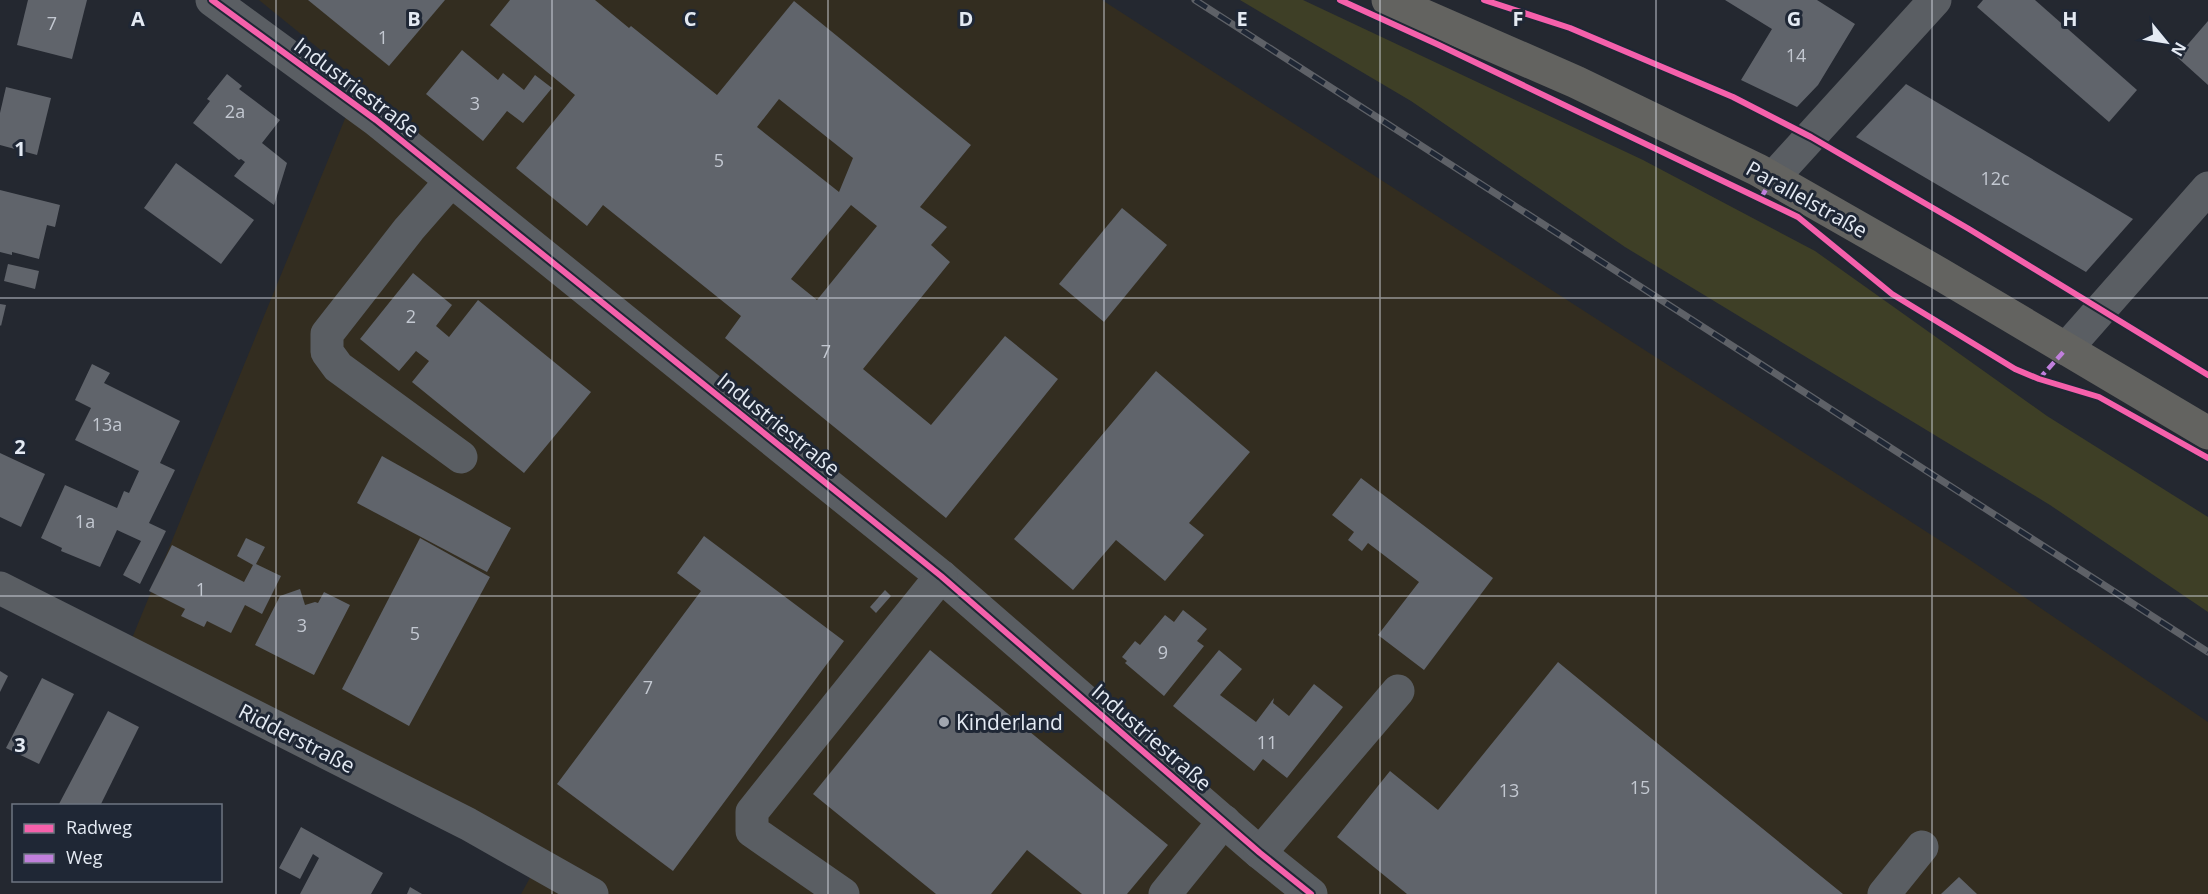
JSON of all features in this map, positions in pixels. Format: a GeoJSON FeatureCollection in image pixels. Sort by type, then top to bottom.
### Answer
{"type":"FeatureCollection","features":[{"type":"Feature","properties":{"kind":"main road","name":"Parallelstraße"},"geometry":{"type":"LineString","coordinates":[[1388,0],[1576,82],[1772,179],[1940,274],[2208,433]]}},
{"type":"Feature","properties":{"kind":"street","name":"Industriestraße"},"geometry":{"type":"LineString","coordinates":[[212,0],[376,120],[941,576],[1260,853],[1311,894]]}},
{"type":"Feature","properties":{"kind":"street"},"geometry":{"type":"LineString","coordinates":[[1772,179],[1935,0]]}},
{"type":"Feature","properties":{"kind":"street"},"geometry":{"type":"LineString","coordinates":[[451,181],[409,229],[327,334],[327,352],[338,367],[461,457]]}},
{"type":"Feature","properties":{"kind":"street"},"geometry":{"type":"LineString","coordinates":[[2066,349],[2208,188]]}},
{"type":"Feature","properties":{"kind":"street"},"geometry":{"type":"LineString","coordinates":[[843,894],[752,831],[752,812],[941,576]]}},
{"type":"Feature","properties":{"kind":"street","name":"Ridderstraße"},"geometry":{"type":"LineString","coordinates":[[0,588],[468,824],[592,894]]}},
{"type":"Feature","properties":{"kind":"street"},"geometry":{"type":"LineString","coordinates":[[1260,853],[1398,691]]}},
{"type":"Feature","properties":{"kind":"street"},"geometry":{"type":"LineString","coordinates":[[1165,894],[1224,821]]}},
{"type":"Feature","properties":{"kind":"street"},"geometry":{"type":"LineString","coordinates":[[1884,894],[1922,847]]}},
{"type":"Feature","properties":{"kind":"shaded area"},"geometry":{"type":"Polygon","coordinates":[[[259,0],[1102,0],[1964,556],[2208,722],[2208,894],[521,894],[541,858],[128,648],[360,82],[259,0]]]}},
{"type":"Feature","properties":{"kind":"green space"},"geometry":{"type":"Polygon","coordinates":[[[1240,0],[1303,0],[1643,160],[1815,251],[2047,416],[2208,517],[2208,612],[2050,505],[1625,247],[1411,101],[1240,0]]]}},
{"type":"Feature","properties":{"kind":"building"},"geometry":{"type":"Polygon","coordinates":[[[28,0],[87,0],[72,59],[17,45],[28,0]]]}},
{"type":"Feature","properties":{"kind":"building"},"geometry":{"type":"Polygon","coordinates":[[[308,0],[445,0],[389,66],[308,0]]]}},
{"type":"Feature","properties":{"kind":"building"},"geometry":{"type":"Polygon","coordinates":[[[510,0],[595,0],[717,95],[794,1],[971,145],[920,207],[947,227],[931,245],[950,262],[863,369],[931,425],[1005,336],[1058,379],[946,518],[725,338],[741,316],[603,205],[587,226],[516,168],[575,95],[490,25],[510,0]],[[779,99],[757,127],[839,192],[853,158],[779,99]],[[851,205],[791,279],[817,300],[877,226],[851,205]]]}},
{"type":"Feature","properties":{"kind":"building"},"geometry":{"type":"Polygon","coordinates":[[[1725,0],[1817,0],[1855,24],[1818,85],[1797,107],[1741,80],[1772,29],[1725,0]]]}},
{"type":"Feature","properties":{"kind":"building"},"geometry":{"type":"Polygon","coordinates":[[[1983,0],[2035,0],[2137,90],[2109,122],[1977,7],[1983,0]]]}},
{"type":"Feature","properties":{"kind":"building"},"geometry":{"type":"Polygon","coordinates":[[[2208,21],[2208,85],[2177,57],[2208,21]]]}},
{"type":"Feature","properties":{"kind":"building"},"geometry":{"type":"Polygon","coordinates":[[[462,50],[498,80],[503,73],[524,90],[535,75],[552,88],[523,123],[507,111],[483,141],[426,94],[462,50]]]}},
{"type":"Feature","properties":{"kind":"building"},"geometry":{"type":"Polygon","coordinates":[[[227,74],[242,86],[239,89],[280,120],[262,143],[287,163],[274,205],[234,176],[245,162],[239,160],[193,123],[210,101],[207,99],[227,74]]]}},
{"type":"Feature","properties":{"kind":"building"},"geometry":{"type":"Polygon","coordinates":[[[1906,84],[2133,219],[2086,272],[1856,137],[1906,84]]]}},
{"type":"Feature","properties":{"kind":"building"},"geometry":{"type":"Polygon","coordinates":[[[6,87],[51,98],[37,155],[0,145],[0,113],[6,87]]]}},
{"type":"Feature","properties":{"kind":"building"},"geometry":{"type":"Polygon","coordinates":[[[176,163],[254,220],[221,264],[144,208],[176,163]]]}},
{"type":"Feature","properties":{"kind":"building"},"geometry":{"type":"Polygon","coordinates":[[[0,190],[60,205],[55,227],[47,225],[39,259],[12,252],[12,255],[0,252],[0,190]]]}},
{"type":"Feature","properties":{"kind":"building"},"geometry":{"type":"Polygon","coordinates":[[[1122,208],[1167,245],[1104,322],[1059,284],[1122,208]]]}},
{"type":"Feature","properties":{"kind":"building"},"geometry":{"type":"Polygon","coordinates":[[[8,264],[39,271],[35,289],[4,281],[8,264]]]}},
{"type":"Feature","properties":{"kind":"building"},"geometry":{"type":"Polygon","coordinates":[[[413,273],[452,305],[436,326],[449,337],[478,300],[591,392],[524,473],[412,382],[429,361],[416,351],[399,371],[360,339],[413,273]]]}},
{"type":"Feature","properties":{"kind":"building"},"geometry":{"type":"Polygon","coordinates":[[[0,304],[6,305],[1,326],[0,325],[0,304]]]}},
{"type":"Feature","properties":{"kind":"building"},"geometry":{"type":"Polygon","coordinates":[[[92,364],[110,373],[104,383],[180,421],[160,463],[175,470],[149,523],[166,531],[140,584],[123,575],[141,541],[117,530],[100,567],[61,551],[62,548],[41,538],[65,485],[117,508],[124,491],[129,493],[139,471],[75,440],[91,408],[75,400],[92,364]]]}},
{"type":"Feature","properties":{"kind":"building"},"geometry":{"type":"Polygon","coordinates":[[[1156,371],[1250,452],[1189,523],[1204,535],[1165,581],[1116,540],[1073,590],[1014,539],[1156,371]]]}},
{"type":"Feature","properties":{"kind":"building"},"geometry":{"type":"Polygon","coordinates":[[[0,453],[45,474],[21,527],[0,517],[0,453]]]}},
{"type":"Feature","properties":{"kind":"building"},"geometry":{"type":"Polygon","coordinates":[[[382,456],[511,528],[487,572],[357,503],[382,456]]]}},
{"type":"Feature","properties":{"kind":"building"},"geometry":{"type":"Polygon","coordinates":[[[1361,478],[1493,578],[1424,670],[1378,635],[1419,582],[1368,543],[1362,551],[1348,540],[1354,532],[1332,515],[1361,478]]]}},
{"type":"Feature","properties":{"kind":"building"},"geometry":{"type":"Polygon","coordinates":[[[704,536],[844,641],[673,871],[557,784],[701,591],[677,573],[704,536]]]}},
{"type":"Feature","properties":{"kind":"building"},"geometry":{"type":"Polygon","coordinates":[[[246,538],[265,547],[256,564],[281,576],[262,614],[245,605],[231,633],[207,621],[204,627],[181,616],[185,609],[149,591],[172,545],[244,582],[253,565],[237,556],[246,538]]]}},
{"type":"Feature","properties":{"kind":"building"},"geometry":{"type":"Polygon","coordinates":[[[420,538],[490,577],[409,726],[342,689],[420,538]]]}},
{"type":"Feature","properties":{"kind":"building"},"geometry":{"type":"Polygon","coordinates":[[[300,589],[305,605],[318,603],[324,592],[350,605],[314,675],[255,645],[280,596],[300,589]]]}},
{"type":"Feature","properties":{"kind":"building"},"geometry":{"type":"Polygon","coordinates":[[[885,590],[891,596],[876,613],[870,607],[885,590]]]}},
{"type":"Feature","properties":{"kind":"building"},"geometry":{"type":"Polygon","coordinates":[[[1183,610],[1207,629],[1197,641],[1204,646],[1164,696],[1125,663],[1127,661],[1122,657],[1135,641],[1140,645],[1165,615],[1174,622],[1183,610]]]}},
{"type":"Feature","properties":{"kind":"building","name":"Kinderland"},"geometry":{"type":"Polygon","coordinates":[[[930,650],[1168,845],[1127,894],[1082,894],[1027,850],[991,894],[936,894],[813,794],[930,650]]]}},
{"type":"Feature","properties":{"kind":"building"},"geometry":{"type":"Polygon","coordinates":[[[1219,650],[1242,669],[1220,695],[1256,722],[1274,698],[1273,703],[1289,716],[1314,684],[1343,707],[1287,778],[1263,759],[1254,771],[1173,706],[1219,650]]]}},
{"type":"Feature","properties":{"kind":"building"},"geometry":{"type":"Polygon","coordinates":[[[1558,662],[1843,894],[1407,894],[1337,837],[1390,771],[1438,810],[1558,662]]]}},
{"type":"Feature","properties":{"kind":"building"},"geometry":{"type":"Polygon","coordinates":[[[0,671],[8,676],[0,692],[0,671]]]}},
{"type":"Feature","properties":{"kind":"building"},"geometry":{"type":"Polygon","coordinates":[[[42,678],[74,694],[39,764],[6,748],[42,678]]]}},
{"type":"Feature","properties":{"kind":"building"},"geometry":{"type":"Polygon","coordinates":[[[108,711],[139,727],[101,804],[59,804],[108,711]]]}},
{"type":"Feature","properties":{"kind":"building"},"geometry":{"type":"Polygon","coordinates":[[[301,827],[383,873],[371,894],[300,894],[319,858],[313,854],[300,879],[279,868],[301,827]]]}},
{"type":"Feature","properties":{"kind":"building"},"geometry":{"type":"Polygon","coordinates":[[[1959,877],[1977,894],[1941,894],[1959,877]]]}},
{"type":"Feature","properties":{"kind":"building"},"geometry":{"type":"Polygon","coordinates":[[[410,887],[422,894],[407,894],[410,887]]]}},
{"type":"Feature","properties":{"kind":"railway"},"geometry":{"type":"LineString","coordinates":[[1195,0],[2208,652]]}},
{"type":"Feature","properties":{"kind":"marked path"},"geometry":{"type":"LineString","coordinates":[[1761,198],[1772,179]]}},
{"type":"Feature","properties":{"kind":"marked path"},"geometry":{"type":"LineString","coordinates":[[2039,379],[2066,349]]}},
{"type":"Feature","properties":{"kind":"cycle path"},"geometry":{"type":"LineString","coordinates":[[212,0],[376,120],[941,576],[1260,853],[1311,894]]}},
{"type":"Feature","properties":{"kind":"cycle path"},"geometry":{"type":"LineString","coordinates":[[1340,0],[1798,217],[1892,294],[2015,369],[2039,379],[2099,397],[2208,458]]}},
{"type":"Feature","properties":{"kind":"cycle path"},"geometry":{"type":"LineString","coordinates":[[1484,0],[1570,28],[1733,97],[1811,137],[1969,229],[2208,375]]}},
{"type":"Feature","properties":{"kind":"place","name":"Kinderland"},"geometry":{"type":"Point","coordinates":[944,722]}}]}
